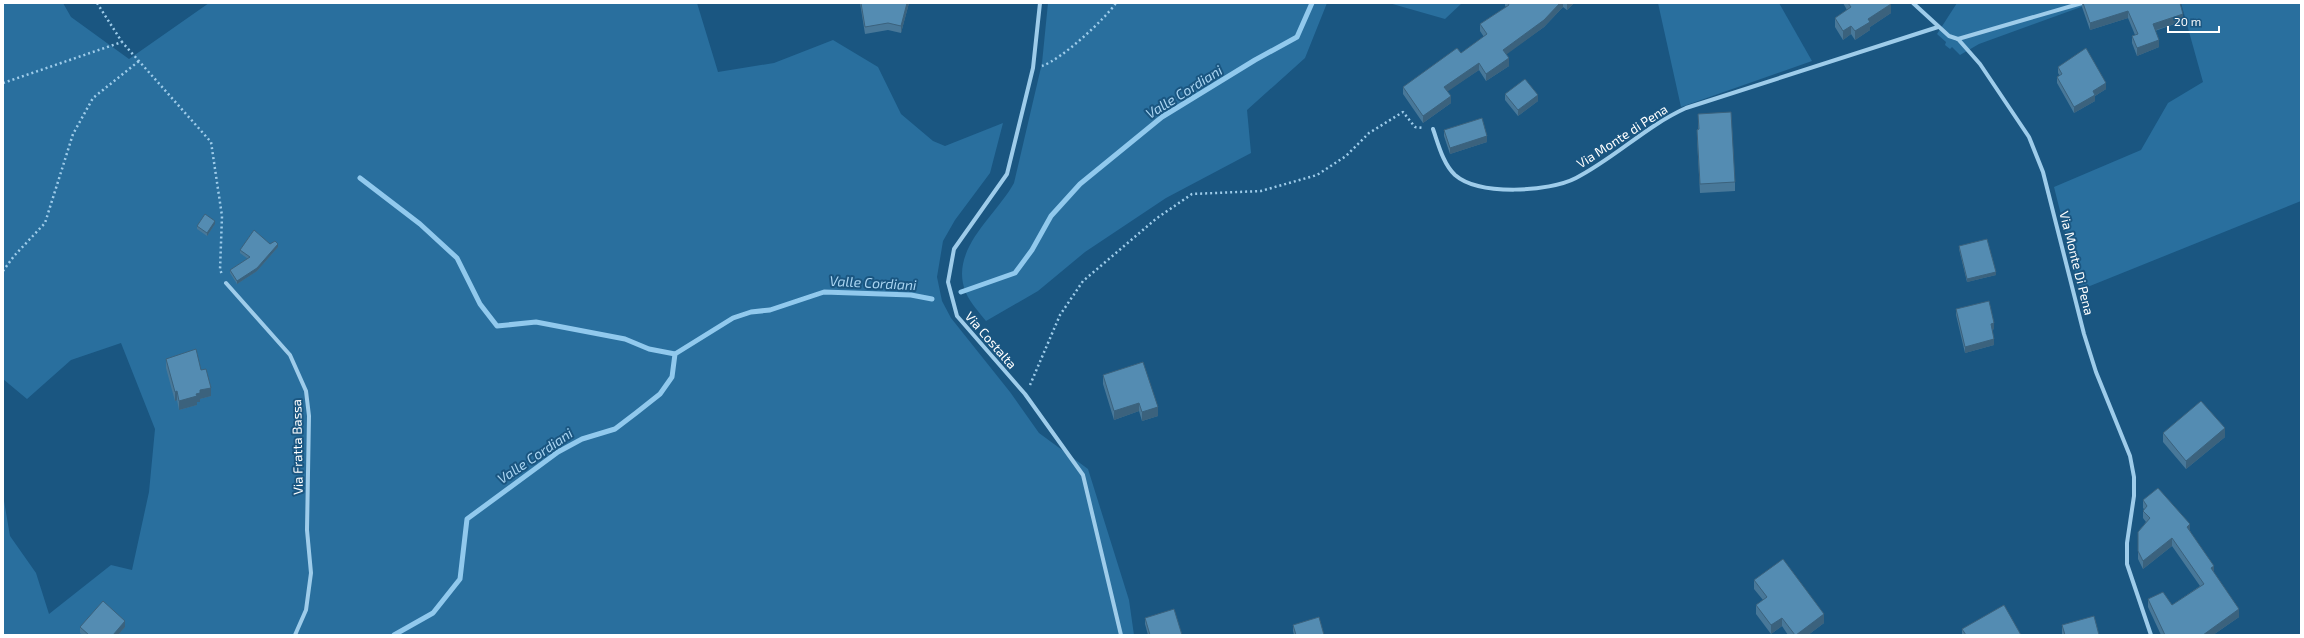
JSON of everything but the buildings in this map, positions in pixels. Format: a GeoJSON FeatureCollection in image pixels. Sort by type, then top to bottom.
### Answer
{"type":"FeatureCollection","features":[{"type":"Feature","properties":{"kind":"street","name":"Via Costalta"},"geometry":{"type":"LineString","coordinates":[[1040,3],[1033,68],[1007,174],[954,249],[948,282],[957,316],[1025,394],[1083,475],[1121,635]]}},
{"type":"Feature","properties":{"kind":"street"},"geometry":{"type":"LineString","coordinates":[[1913,3],[1948,36],[1958,38],[2082,3]]}},
{"type":"Feature","properties":{"kind":"street","name":"Via Monte di Pena"},"geometry":{"type":"LineString","coordinates":[[1433,128],[1446,162],[1455,175],[1468,182],[1482,187],[1501,190],[1551,186],[1574,179],[1597,166],[1665,117],[1686,108],[1938,27]]}},
{"type":"Feature","properties":{"kind":"street","name":"Via Monte Di Pena"},"geometry":{"type":"LineString","coordinates":[[1958,38],[1980,64],[2029,136],[2043,172],[2084,334],[2096,372],[2130,456],[2134,477],[2134,496],[2127,543],[2127,564],[2151,635]]}},
{"type":"Feature","properties":{"kind":"street","name":"Via Fratta Bassa"},"geometry":{"type":"LineString","coordinates":[[226,283],[290,355],[306,391],[309,416],[307,530],[311,573],[306,610],[295,635]]}},
{"type":"Feature","properties":{"kind":"path"},"geometry":{"type":"LineString","coordinates":[[97,3],[122,42],[211,142],[222,216],[220,270],[226,283]]}},
{"type":"Feature","properties":{"kind":"path"},"geometry":{"type":"LineString","coordinates":[[1033,68],[1047,64],[1067,50],[1107,16],[1116,3]]}},
{"type":"Feature","properties":{"kind":"path"},"geometry":{"type":"LineString","coordinates":[[3,83],[122,42]]}},
{"type":"Feature","properties":{"kind":"path"},"geometry":{"type":"LineString","coordinates":[[3,271],[14,256],[45,223],[73,134],[93,98],[139,61]]}},
{"type":"Feature","properties":{"kind":"path"},"geometry":{"type":"LineString","coordinates":[[1025,394],[1044,356],[1060,314],[1084,281],[1157,218],[1192,194],[1262,191],[1317,175],[1346,156],[1369,133],[1403,112],[1415,127],[1433,128]]}},
{"type":"Feature","properties":{"kind":"shaded area"},"geometry":{"type":"Polygon","coordinates":[[[3,3],[63,3],[71,17],[129,59],[209,3],[697,3],[718,72],[774,63],[833,40],[878,67],[901,114],[933,141],[945,146],[1003,123],[990,173],[955,220],[943,241],[937,277],[942,301],[951,318],[1010,392],[1039,433],[1088,469],[1129,600],[1134,635],[3,635],[3,495],[10,536],[36,573],[49,614],[111,565],[132,570],[149,492],[155,429],[121,343],[71,360],[27,399],[3,379],[3,3]]]}},
{"type":"Feature","properties":{"kind":"shaded area"},"geometry":{"type":"Polygon","coordinates":[[[1048,3],[1327,3],[1305,58],[1247,110],[1251,153],[1166,198],[1085,252],[1038,291],[986,321],[966,293],[962,277],[963,262],[976,234],[1014,183],[1042,63],[1048,3]]]}},
{"type":"Feature","properties":{"kind":"shaded area"},"geometry":{"type":"Polygon","coordinates":[[[1389,3],[1462,3],[1445,19],[1389,3]]]}},
{"type":"Feature","properties":{"kind":"shaded area"},"geometry":{"type":"Polygon","coordinates":[[[1658,3],[1779,3],[1812,61],[1681,107],[1658,3]]]}},
{"type":"Feature","properties":{"kind":"shaded area"},"geometry":{"type":"Polygon","coordinates":[[[1957,3],[2092,3],[1979,44],[1960,55],[1952,47],[1950,49],[1945,45],[1946,42],[1937,34],[1957,3]]]}},
{"type":"Feature","properties":{"kind":"shaded area"},"geometry":{"type":"Polygon","coordinates":[[[2181,3],[2301,3],[2301,201],[2080,290],[2054,187],[2141,150],[2168,103],[2203,82],[2181,3]]]}},
{"type":"Feature","properties":{"kind":"waterway","name":"Valle Cordiani"},"geometry":{"type":"LineString","coordinates":[[961,292],[1015,273],[1032,250],[1051,216],[1080,184],[1162,117],[1255,60],[1297,37],[1312,3]]}},
{"type":"Feature","properties":{"kind":"waterway"},"geometry":{"type":"LineString","coordinates":[[360,178],[420,224],[457,258],[480,304],[497,326],[536,322],[625,339],[649,349],[675,354]]}},
{"type":"Feature","properties":{"kind":"waterway","name":"Valle Cordiani"},"geometry":{"type":"LineString","coordinates":[[394,635],[433,613],[460,579],[467,519],[558,452],[582,439],[615,429],[660,394],[672,377],[675,354],[733,318],[751,312],[770,310],[824,292],[911,295],[932,299]]}}]}
